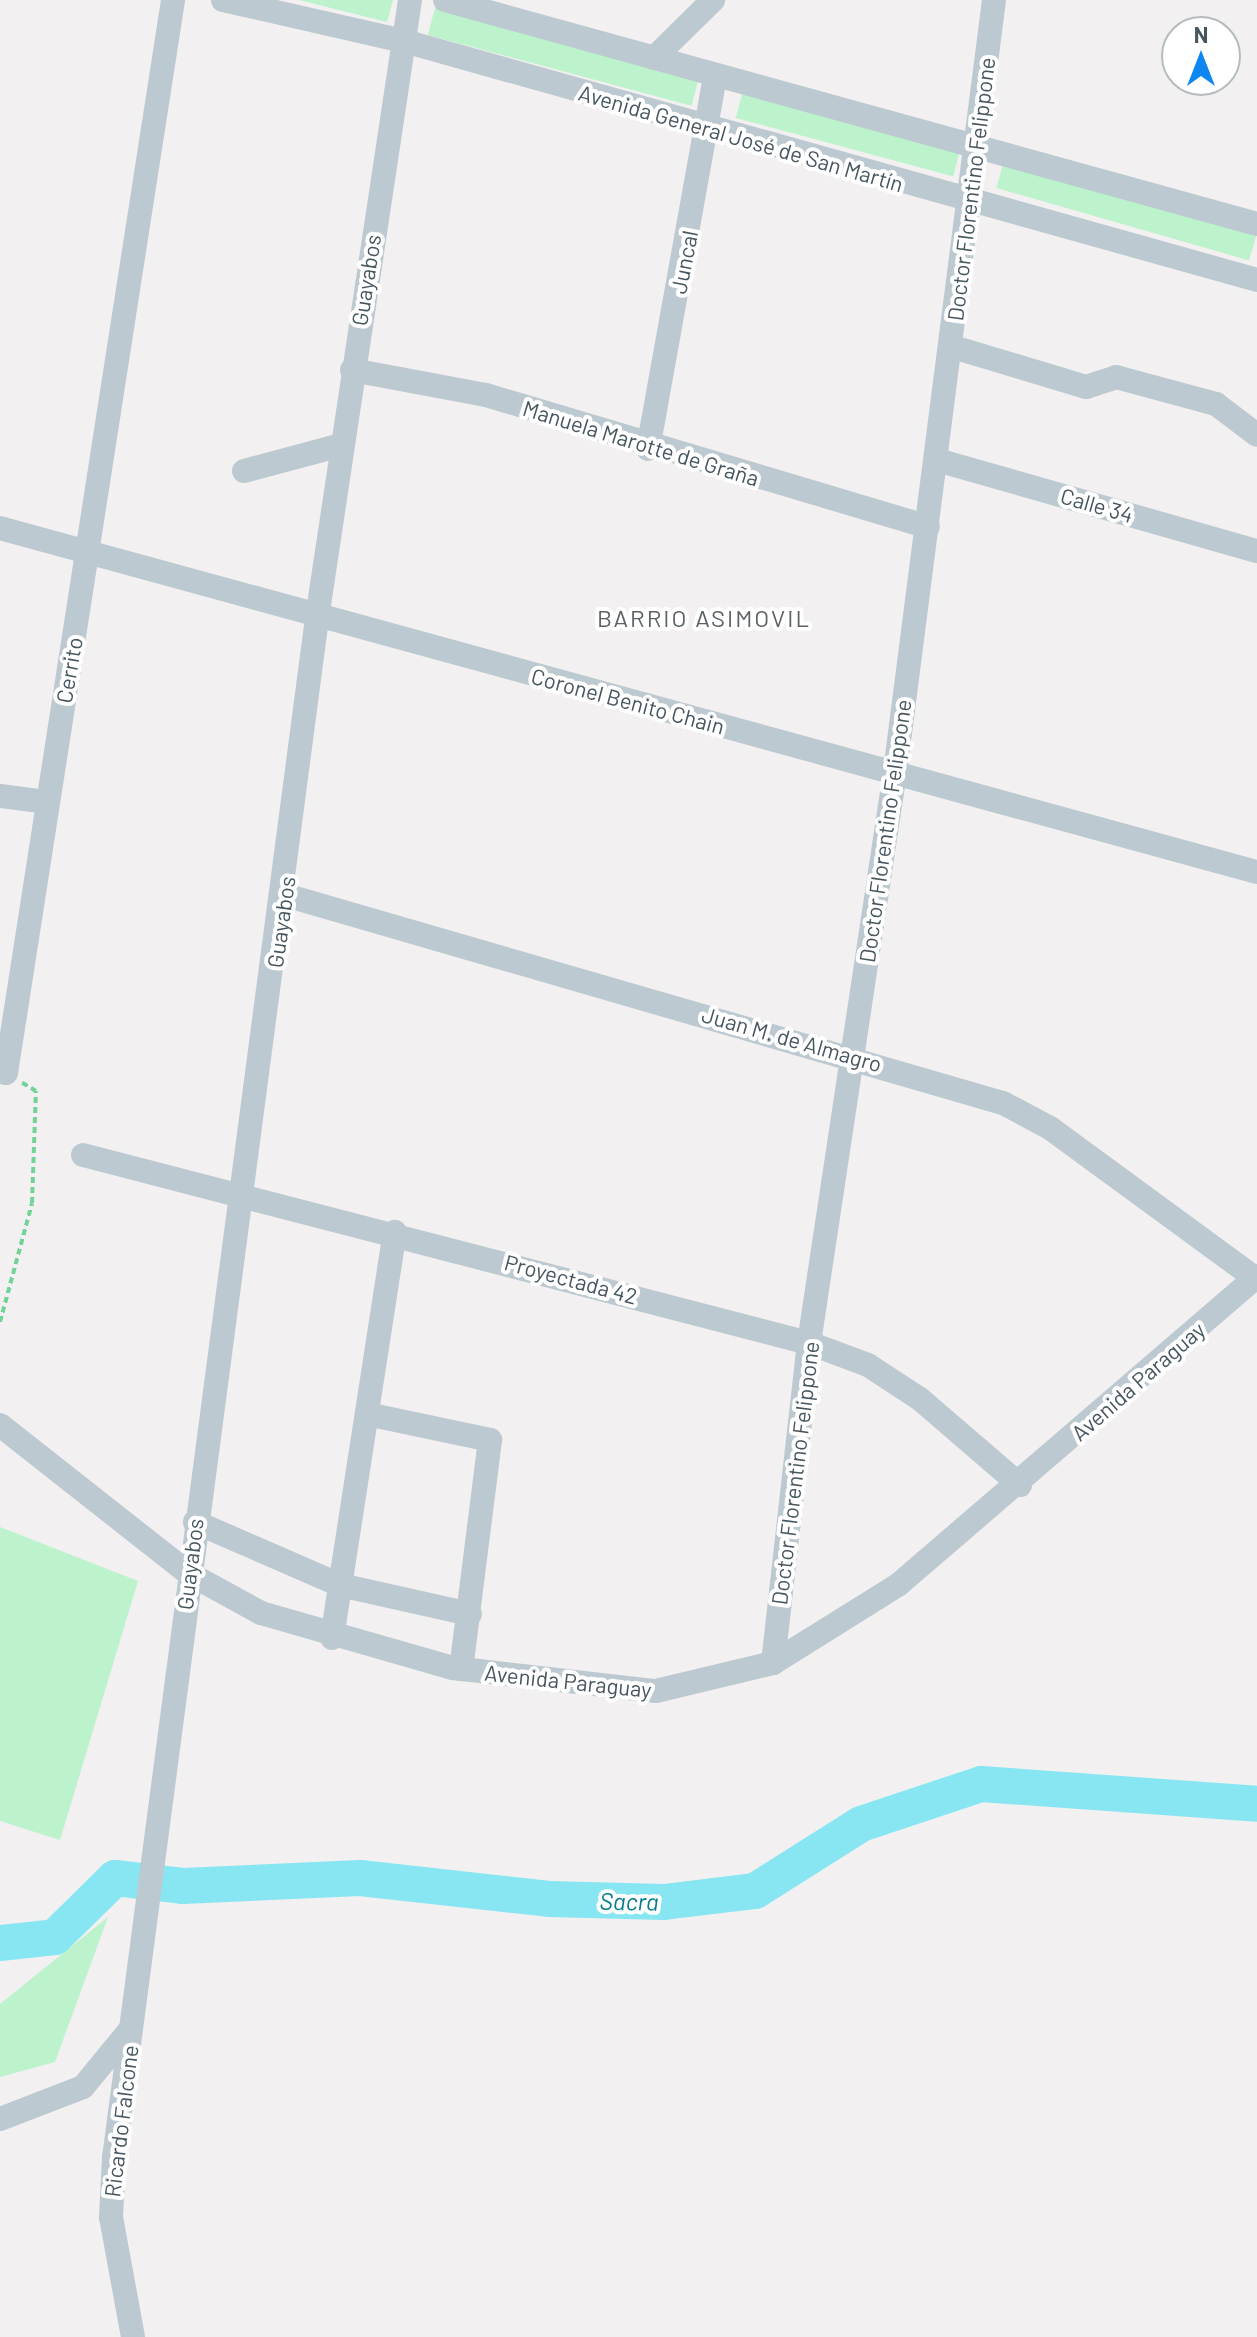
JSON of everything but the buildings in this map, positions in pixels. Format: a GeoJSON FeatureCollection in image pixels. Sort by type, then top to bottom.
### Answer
{"type":"FeatureCollection","features":[{"type":"Feature","properties":{"kind":"street","name":"Cerrito"},"geometry":{"type":"LineString","coordinates":[[3,1072],[89,553],[173,0]]}},
{"type":"Feature","properties":{"kind":"street","name":"Avenida General José de San Martín"},"geometry":{"type":"LineString","coordinates":[[223,0],[404,41],[965,203],[1257,280]]}},
{"type":"Feature","properties":{"kind":"street","name":"Guayabos"},"geometry":{"type":"LineString","coordinates":[[150,1904],[188,1573],[240,1190],[285,895],[317,618],[410,0]]}},
{"type":"Feature","properties":{"kind":"street"},"geometry":{"type":"LineString","coordinates":[[445,0],[1257,224]]}},
{"type":"Feature","properties":{"kind":"street"},"geometry":{"type":"LineString","coordinates":[[654,58],[713,0]]}},
{"type":"Feature","properties":{"kind":"street","name":"Doctor Florentino Felippone"},"geometry":{"type":"LineString","coordinates":[[773,1663],[809,1343],[895,772],[953,347],[965,203],[994,0]]}},
{"type":"Feature","properties":{"kind":"street","name":"Juncal"},"geometry":{"type":"LineString","coordinates":[[648,449],[709,129],[715,75]]}},
{"type":"Feature","properties":{"kind":"street"},"geometry":{"type":"LineString","coordinates":[[953,347],[1086,387],[1116,377],[1216,404],[1257,435]]}},
{"type":"Feature","properties":{"kind":"street","name":"Manuela Marotte de Graña"},"geometry":{"type":"LineString","coordinates":[[352,370],[486,395],[648,449],[928,527]]}},
{"type":"Feature","properties":{"kind":"street"},"geometry":{"type":"LineString","coordinates":[[244,471],[341,445]]}},
{"type":"Feature","properties":{"kind":"street","name":"Calle 34"},"geometry":{"type":"LineString","coordinates":[[937,460],[1257,551]]}},
{"type":"Feature","properties":{"kind":"street","name":"Coronel Benito Chain"},"geometry":{"type":"LineString","coordinates":[[0,528],[317,618],[1257,872]]}},
{"type":"Feature","properties":{"kind":"street"},"geometry":{"type":"LineString","coordinates":[[0,796],[46,802]]}},
{"type":"Feature","properties":{"kind":"street","name":"Juan M. de Almagro"},"geometry":{"type":"LineString","coordinates":[[285,895],[944,1081],[1050,1128],[1256,1277]]}},
{"type":"Feature","properties":{"kind":"street","name":"Proyectada 42"},"geometry":{"type":"LineString","coordinates":[[83,1155],[240,1190],[809,1343],[868,1365],[920,1399],[1020,1485]]}},
{"type":"Feature","properties":{"kind":"street"},"geometry":{"type":"LineString","coordinates":[[332,1638],[395,1232]]}},
{"type":"Feature","properties":{"kind":"street","name":"Avenida Paraguay"},"geometry":{"type":"LineString","coordinates":[[0,1425],[188,1573],[261,1613],[332,1638],[461,1669],[656,1691],[773,1663],[898,1585],[1020,1485],[1256,1277]]}},
{"type":"Feature","properties":{"kind":"street"},"geometry":{"type":"LineString","coordinates":[[367,1414],[490,1440],[461,1669]]}},
{"type":"Feature","properties":{"kind":"street"},"geometry":{"type":"LineString","coordinates":[[195,1522],[340,1585],[470,1614]]}},
{"type":"Feature","properties":{"kind":"street","name":"Ricardo Falcone"},"geometry":{"type":"LineString","coordinates":[[133,2337],[111,2217],[150,1904]]}},
{"type":"Feature","properties":{"kind":"street"},"geometry":{"type":"LineString","coordinates":[[0,2119],[83,2087],[133,2026]]}},
{"type":"Feature","properties":{"kind":"path"},"geometry":{"type":"LineString","coordinates":[[0,1322],[32,1203],[36,1091],[3,1072]]}},
{"type":"Feature","properties":{"kind":"green space"},"geometry":{"type":"Polygon","coordinates":[[[299,0],[393,0],[387,22],[299,0]]]}},
{"type":"Feature","properties":{"kind":"green space"},"geometry":{"type":"Polygon","coordinates":[[[435,8],[699,79],[691,106],[428,35],[435,8]]]}},
{"type":"Feature","properties":{"kind":"green space"},"geometry":{"type":"Polygon","coordinates":[[[743,91],[960,149],[953,176],[736,118],[743,91]]]}},
{"type":"Feature","properties":{"kind":"green space"},"geometry":{"type":"Polygon","coordinates":[[[1004,161],[1257,233],[1249,260],[996,188],[1004,161]]]}},
{"type":"Feature","properties":{"kind":"green space"},"geometry":{"type":"Polygon","coordinates":[[[0,1527],[138,1581],[60,1840],[0,1821],[0,1527]]]}},
{"type":"Feature","properties":{"kind":"green space"},"geometry":{"type":"Polygon","coordinates":[[[108,1917],[55,2062],[0,2077],[0,2004],[108,1917]]]}},
{"type":"Feature","properties":{"kind":"waterway","name":"Sacra"},"geometry":{"type":"LineString","coordinates":[[0,1943],[55,1937],[115,1878],[183,1886],[360,1878],[549,1899],[664,1902],[755,1891],[861,1824],[981,1784],[1257,1804]]}},
{"type":"Feature","properties":{"kind":"district","name":"BARRIO ASIMOVIL"},"geometry":{"type":"Point","coordinates":[704,618]}}]}
